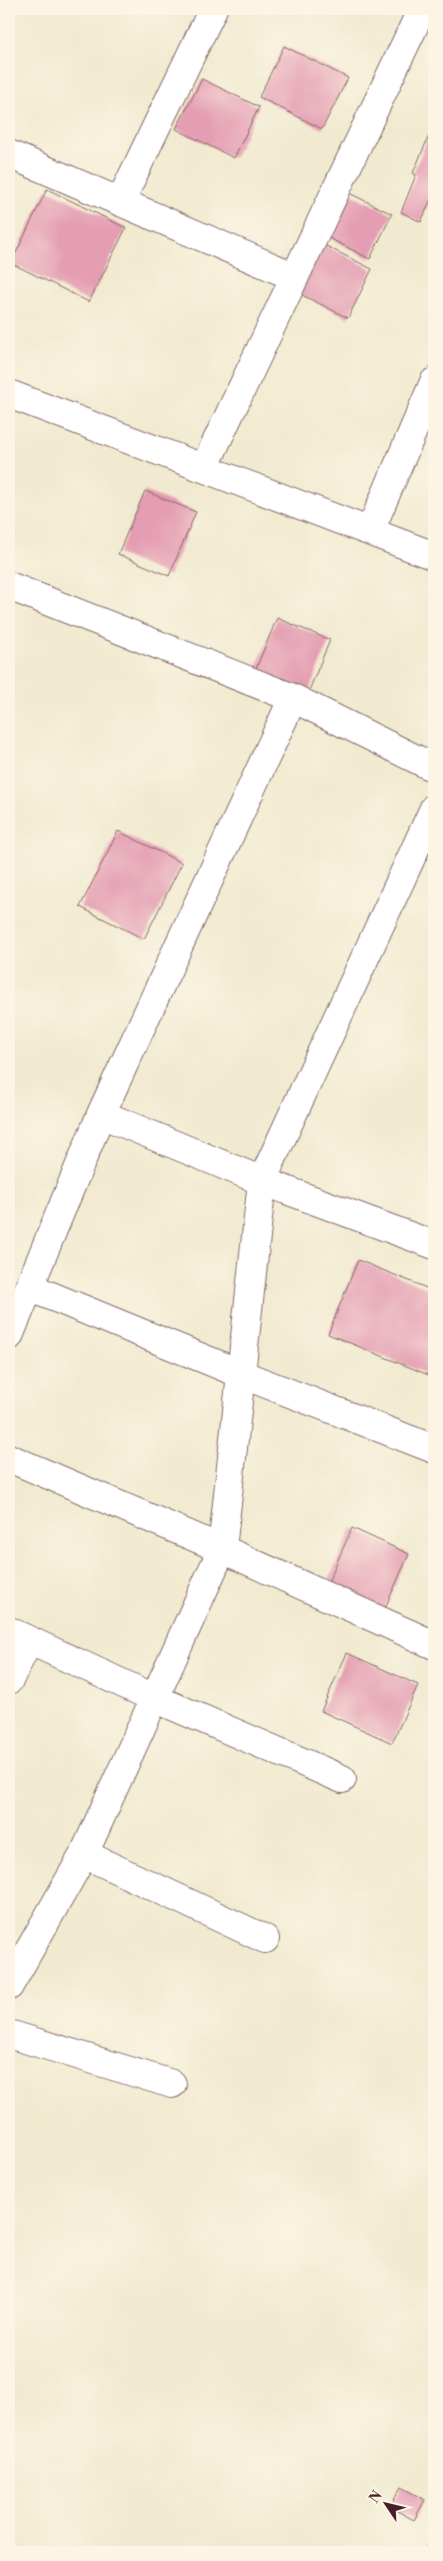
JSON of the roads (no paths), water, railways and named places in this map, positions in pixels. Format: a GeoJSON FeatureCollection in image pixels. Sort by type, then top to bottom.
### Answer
{"type":"FeatureCollection","features":[{"type":"Feature","properties":{"kind":"street"},"geometry":{"type":"LineString","coordinates":[[120,202],[213,9]]}},
{"type":"Feature","properties":{"kind":"street"},"geometry":{"type":"LineString","coordinates":[[204,468],[422,9]]}},
{"type":"Feature","properties":{"kind":"street"},"geometry":{"type":"LineString","coordinates":[[9,154],[295,276]]}},
{"type":"Feature","properties":{"kind":"street"},"geometry":{"type":"LineString","coordinates":[[370,531],[434,382]]}},
{"type":"Feature","properties":{"kind":"street"},"geometry":{"type":"LineString","coordinates":[[9,394],[434,556]]}},
{"type":"Feature","properties":{"kind":"street"},"geometry":{"type":"LineString","coordinates":[[9,586],[293,698],[434,768]]}},
{"type":"Feature","properties":{"kind":"street"},"geometry":{"type":"LineString","coordinates":[[9,1336],[101,1114],[293,698]]}},
{"type":"Feature","properties":{"kind":"street"},"geometry":{"type":"LineString","coordinates":[[9,1986],[84,1854],[222,1549],[262,1181],[434,808]]}},
{"type":"Feature","properties":{"kind":"street"},"geometry":{"type":"LineString","coordinates":[[101,1114],[262,1181],[434,1245]]}},
{"type":"Feature","properties":{"kind":"street"},"geometry":{"type":"LineString","coordinates":[[30,1287],[241,1374],[434,1449]]}},
{"type":"Feature","properties":{"kind":"street"},"geometry":{"type":"LineString","coordinates":[[9,1458],[222,1549],[434,1645]]}},
{"type":"Feature","properties":{"kind":"street"},"geometry":{"type":"LineString","coordinates":[[9,1680],[19,1636],[154,1698],[342,1779]]}},
{"type":"Feature","properties":{"kind":"street"},"geometry":{"type":"LineString","coordinates":[[84,1854],[265,1939]]}},
{"type":"Feature","properties":{"kind":"street"},"geometry":{"type":"LineString","coordinates":[[9,2034],[172,2084]]}}]}
